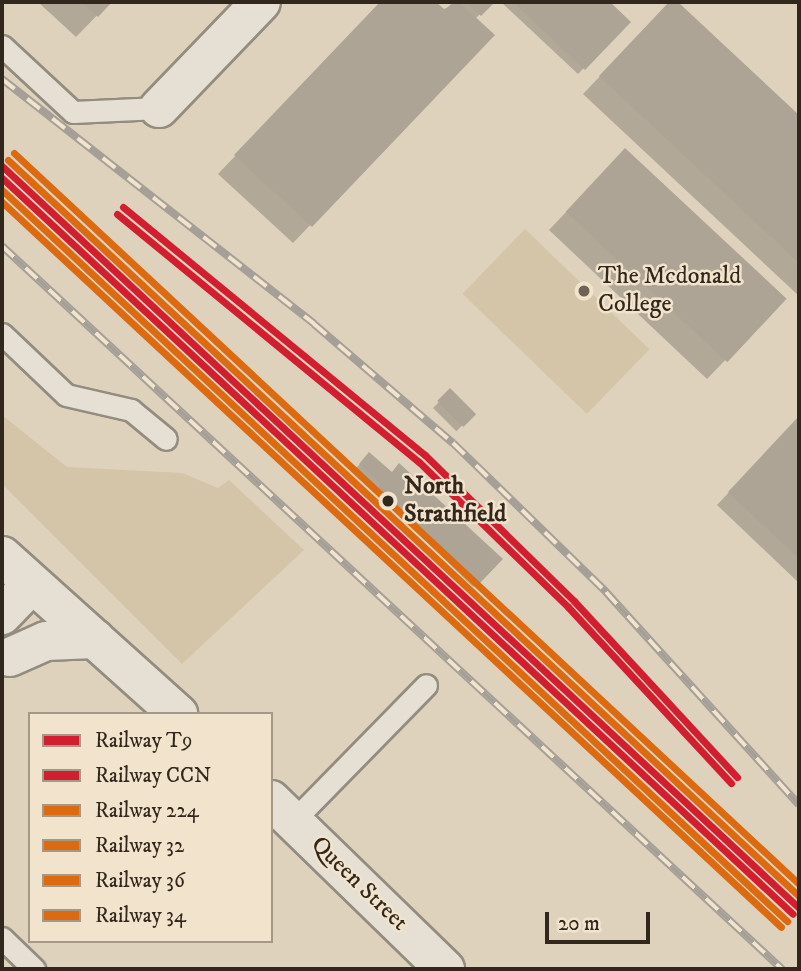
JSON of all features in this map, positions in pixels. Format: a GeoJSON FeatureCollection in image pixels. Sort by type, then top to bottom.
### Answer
{"type":"FeatureCollection","features":[{"type":"Feature","properties":{"kind":"main road"},"geometry":{"type":"LineString","coordinates":[[159,108],[261,2]]}},
{"type":"Feature","properties":{"kind":"main road"},"geometry":{"type":"LineString","coordinates":[[2,556],[176,712]]}},
{"type":"Feature","properties":{"kind":"main road"},"geometry":{"type":"LineString","coordinates":[[2,615],[39,589]]}},
{"type":"Feature","properties":{"kind":"main road"},"geometry":{"type":"LineString","coordinates":[[6,661],[39,589]]}},
{"type":"Feature","properties":{"kind":"main road"},"geometry":{"type":"LineString","coordinates":[[6,661],[29,645],[95,639]]}},
{"type":"Feature","properties":{"kind":"main road","name":"Queen Street"},"geometry":{"type":"LineString","coordinates":[[282,810],[445,969]]}},
{"type":"Feature","properties":{"kind":"lane"},"geometry":{"type":"LineString","coordinates":[[2,46],[73,112],[159,108]]}},
{"type":"Feature","properties":{"kind":"lane"},"geometry":{"type":"LineString","coordinates":[[2,334],[66,395],[131,410],[166,439]]}},
{"type":"Feature","properties":{"kind":"lane"},"geometry":{"type":"LineString","coordinates":[[282,810],[426,685]]}},
{"type":"Feature","properties":{"kind":"lane"},"geometry":{"type":"LineString","coordinates":[[2,938],[34,969]]}},
{"type":"Feature","properties":{"kind":"shaded area"},"geometry":{"type":"Polygon","coordinates":[[[525,229],[649,349],[587,414],[462,294],[525,229]]]}},
{"type":"Feature","properties":{"kind":"shaded area"},"geometry":{"type":"Polygon","coordinates":[[[2,415],[67,467],[182,473],[218,488],[229,480],[304,550],[182,664],[2,484],[2,415]]]}},
{"type":"Feature","properties":{"kind":"building"},"geometry":{"type":"Polygon","coordinates":[[[82,2],[112,2],[98,17],[82,2]]]}},
{"type":"Feature","properties":{"kind":"building"},"geometry":{"type":"Polygon","coordinates":[[[380,2],[436,2],[444,9],[459,2],[495,35],[312,227],[234,155],[380,2]]]}},
{"type":"Feature","properties":{"kind":"building"},"geometry":{"type":"Polygon","coordinates":[[[466,2],[495,2],[481,16],[466,2]]]}},
{"type":"Feature","properties":{"kind":"building"},"geometry":{"type":"Polygon","coordinates":[[[513,2],[610,2],[631,22],[585,70],[513,2]]]}},
{"type":"Feature","properties":{"kind":"building"},"geometry":{"type":"Polygon","coordinates":[[[669,2],[678,2],[799,115],[799,263],[599,76],[669,2]]]}},
{"type":"Feature","properties":{"kind":"building"},"geometry":{"type":"Polygon","coordinates":[[[625,148],[787,299],[727,362],[566,212],[625,148]]]}},
{"type":"Feature","properties":{"kind":"building"},"geometry":{"type":"Polygon","coordinates":[[[450,388],[476,414],[463,427],[437,401],[450,388]]]}},
{"type":"Feature","properties":{"kind":"building"},"geometry":{"type":"Polygon","coordinates":[[[799,416],[799,559],[728,492],[799,416]]]}},
{"type":"Feature","properties":{"kind":"building"},"geometry":{"type":"Polygon","coordinates":[[[369,452],[392,472],[399,463],[503,559],[480,583],[377,488],[381,484],[359,464],[369,452]]]}},
{"type":"Feature","properties":{"kind":"railway"},"geometry":{"type":"LineString","coordinates":[[2,79],[314,324],[453,443],[606,592],[799,805]]}},
{"type":"Feature","properties":{"kind":"railway"},"geometry":{"type":"LineString","coordinates":[[2,246],[782,969]]}},
{"type":"Feature","properties":{"kind":"rail line","name":"36"},"geometry":{"type":"LineString","coordinates":[[14,153],[799,884]]}},
{"type":"Feature","properties":{"kind":"rail line","name":"224"},"geometry":{"type":"LineString","coordinates":[[8,160],[799,896]]}},
{"type":"Feature","properties":{"kind":"rail line","name":"T9"},"geometry":{"type":"LineString","coordinates":[[2,166],[799,908]]}},
{"type":"Feature","properties":{"kind":"rail line","name":"CCN"},"geometry":{"type":"LineString","coordinates":[[2,178],[793,914]]}},
{"type":"Feature","properties":{"kind":"rail line","name":"32"},"geometry":{"type":"LineString","coordinates":[[2,190],[787,921]]}},
{"type":"Feature","properties":{"kind":"rail line","name":"34"},"geometry":{"type":"LineString","coordinates":[[2,202],[781,927]]}},
{"type":"Feature","properties":{"kind":"rail line","name":"T9"},"geometry":{"type":"LineString","coordinates":[[123,207],[425,455],[574,601],[737,777]]}},
{"type":"Feature","properties":{"kind":"rail line","name":"CCN"},"geometry":{"type":"LineString","coordinates":[[117,214],[419,462],[568,607],[731,783]]}},
{"type":"Feature","properties":{"kind":"place","name":"The Mcdonald College"},"geometry":{"type":"Point","coordinates":[584,291]}},
{"type":"Feature","properties":{"kind":"place","name":"North Strathfield"},"geometry":{"type":"Point","coordinates":[388,501]}}]}
